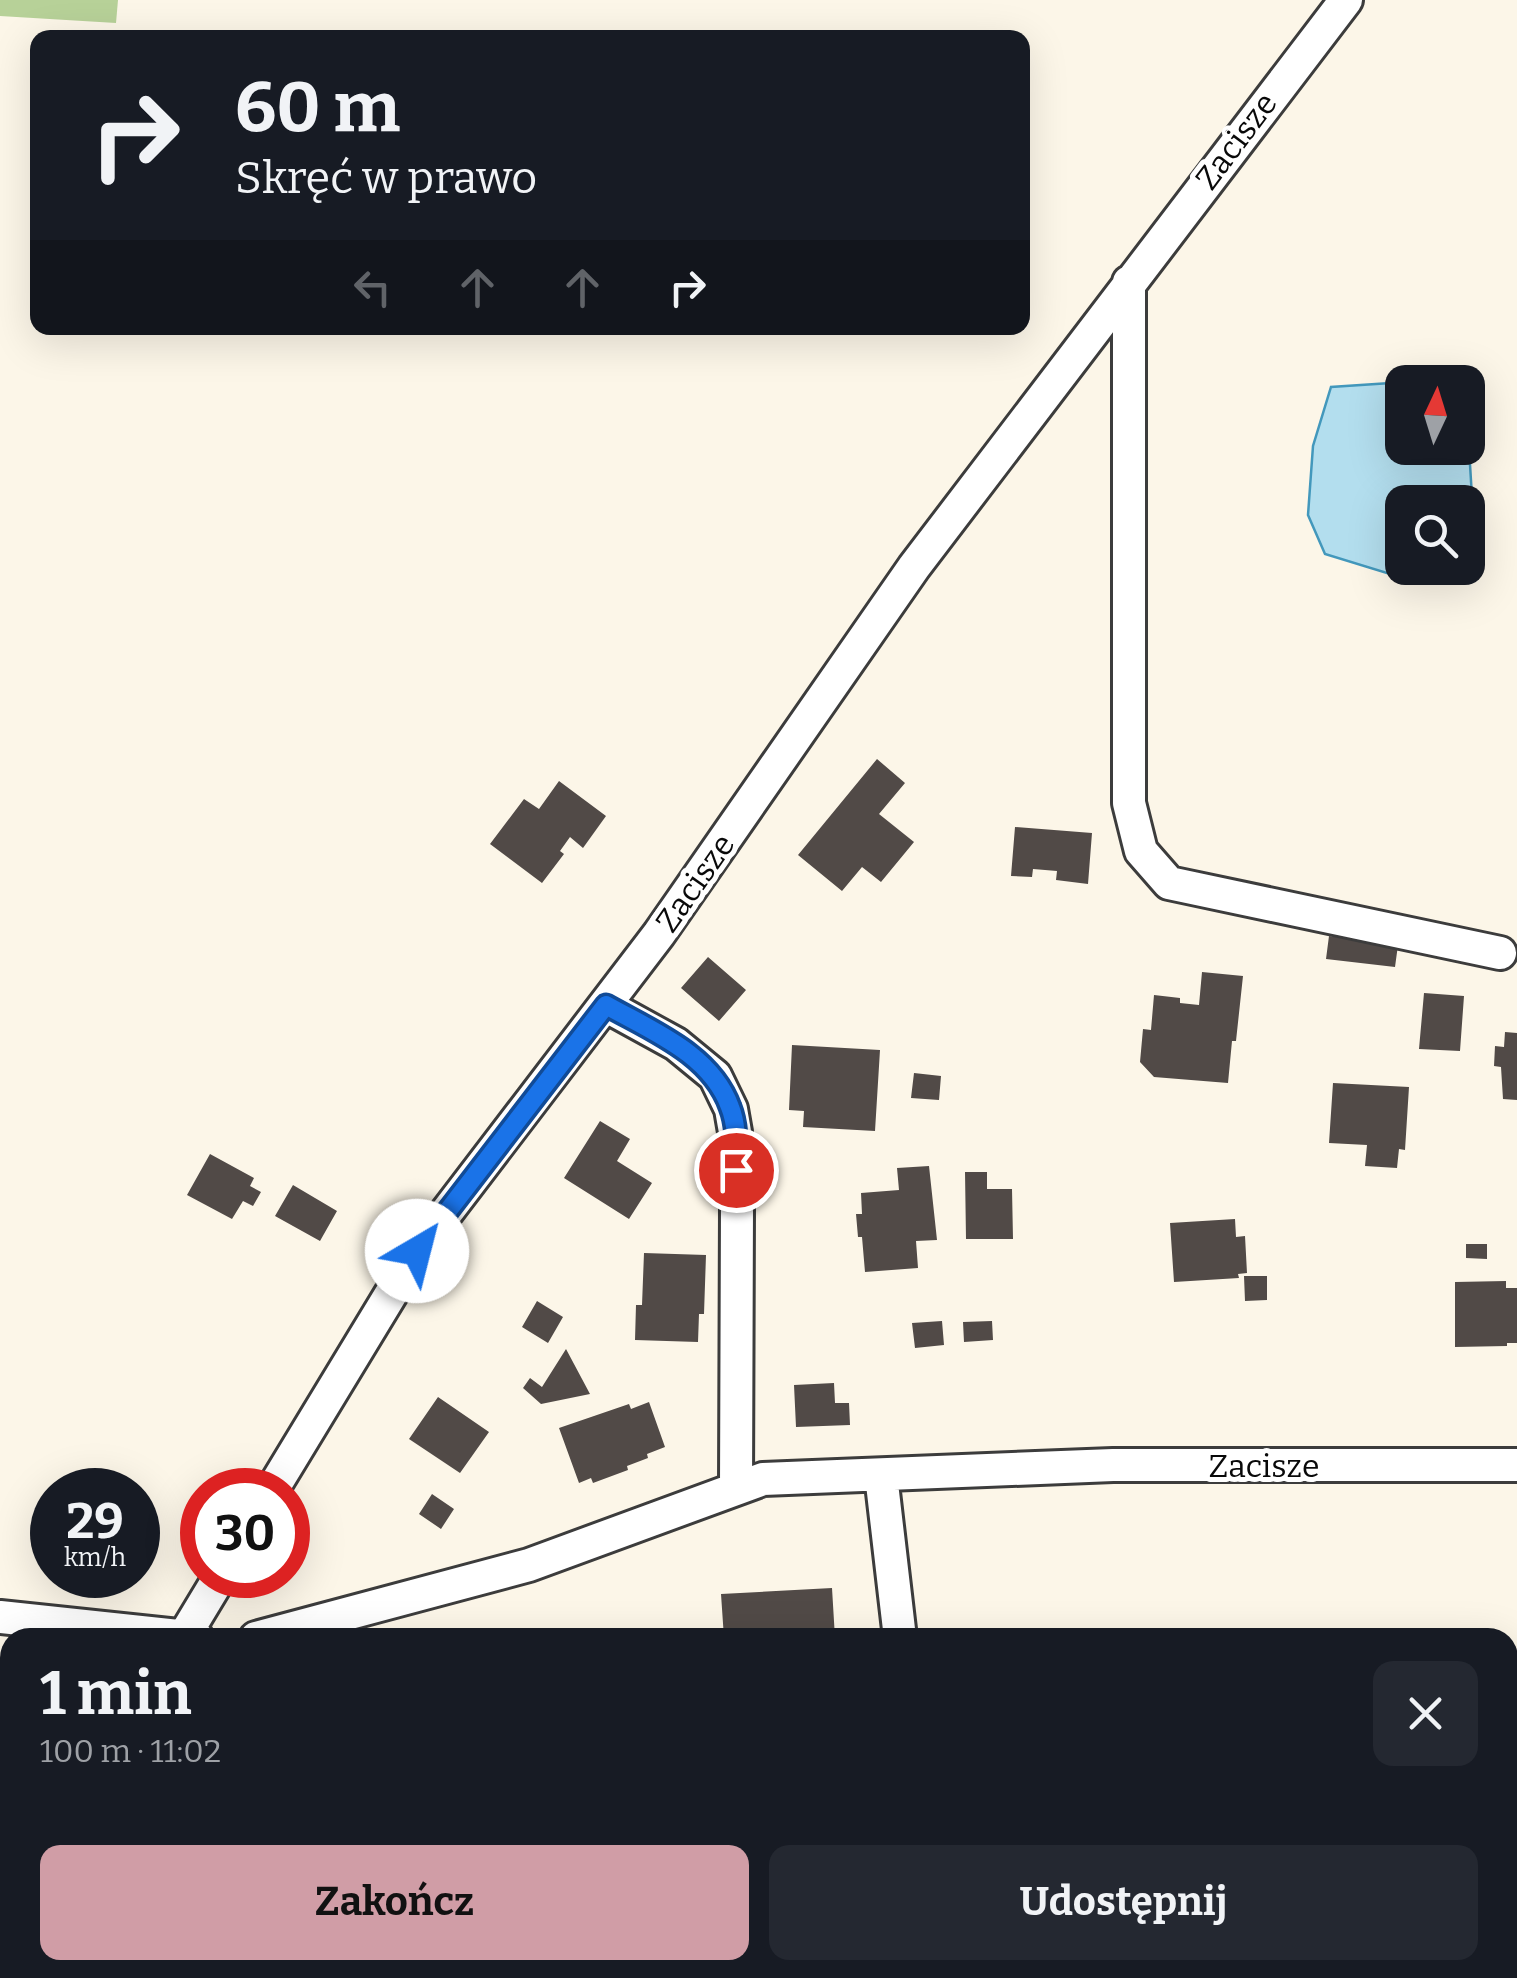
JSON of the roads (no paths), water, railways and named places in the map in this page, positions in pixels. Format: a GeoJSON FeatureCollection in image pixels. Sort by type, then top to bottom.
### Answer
{"type":"FeatureCollection","features":[{"type":"Feature","properties":{"kind":"street","name":"Zacisze"},"geometry":{"type":"LineString","coordinates":[[285,1468],[417,1251],[659,934],[914,567],[1346,0]]}},
{"type":"Feature","properties":{"kind":"street"},"geometry":{"type":"LineString","coordinates":[[1128,282],[1129,802],[1141,851],[1169,883],[1500,953]]}},
{"type":"Feature","properties":{"kind":"street"},"geometry":{"type":"LineString","coordinates":[[606,1005],[676,1044],[716,1076],[732,1109],[737,1208],[736,1488]]}},
{"type":"Feature","properties":{"kind":"street","name":"Zacisze"},"geometry":{"type":"LineString","coordinates":[[293,1628],[529,1564],[764,1479],[1114,1466],[1517,1465]]}},
{"type":"Feature","properties":{"kind":"street"},"geometry":{"type":"LineString","coordinates":[[881,1475],[899,1628]]}},
{"type":"Feature","properties":{"kind":"street"},"geometry":{"type":"LineString","coordinates":[[189,1628],[207,1598]]}},
{"type":"Feature","properties":{"kind":"street"},"geometry":{"type":"LineString","coordinates":[[0,1616],[105,1628]]}},
{"type":"Feature","properties":{"kind":"water"},"geometry":{"type":"Polygon","coordinates":[[[1385,383],[1385,465],[1470,465],[1471,485],[1385,485],[1385,572],[1325,554],[1308,515],[1313,446],[1331,387],[1385,383]]]}}]}
